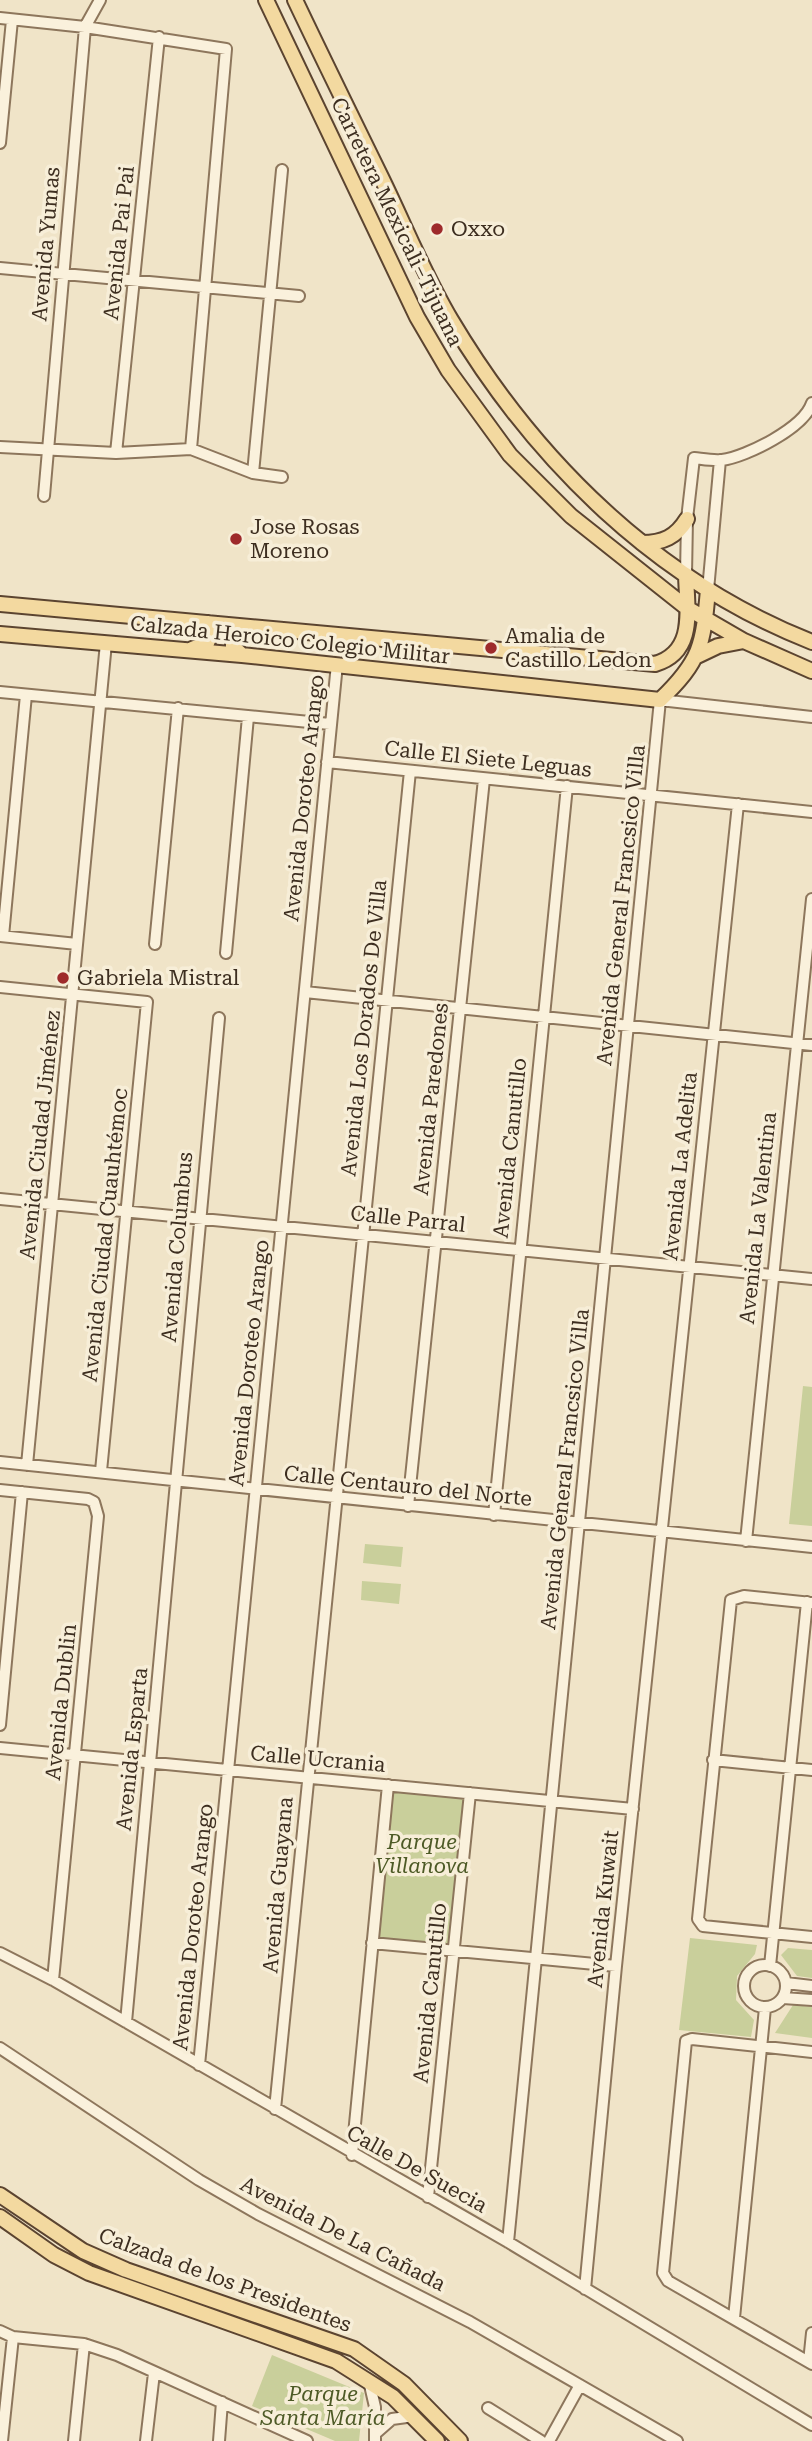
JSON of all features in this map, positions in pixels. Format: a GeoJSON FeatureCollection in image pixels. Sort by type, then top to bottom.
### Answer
{"type":"FeatureCollection","features":[{"type":"Feature","properties":{"kind":"main road","name":"Carretera Mexicali–Tijuana"},"geometry":{"type":"LineString","coordinates":[[265,0],[417,317],[477,412],[520,466],[571,516],[687,608],[744,641],[812,671]]}},
{"type":"Feature","properties":{"kind":"main road","name":"Carretera Mexicali–Tijuana"},"geometry":{"type":"LineString","coordinates":[[295,0],[450,319],[517,416],[568,479],[642,543],[708,590],[787,632],[812,642]]}},
{"type":"Feature","properties":{"kind":"main road"},"geometry":{"type":"LineString","coordinates":[[417,317],[427,321],[450,319]]}},
{"type":"Feature","properties":{"kind":"main road"},"geometry":{"type":"LineString","coordinates":[[642,543],[664,541],[673,536],[687,519]]}},
{"type":"Feature","properties":{"kind":"main road","name":"Calzada Heroico Colegio Militar"},"geometry":{"type":"LineString","coordinates":[[0,604],[655,664],[674,657],[685,641],[686,575]]}},
{"type":"Feature","properties":{"kind":"main road"},"geometry":{"type":"LineString","coordinates":[[660,700],[690,669],[697,656],[706,620],[708,590]]}},
{"type":"Feature","properties":{"kind":"main road"},"geometry":{"type":"LineString","coordinates":[[187,650],[207,643],[211,634],[208,623]]}},
{"type":"Feature","properties":{"kind":"main road"},"geometry":{"type":"LineString","coordinates":[[242,655],[233,647],[236,634],[254,627]]}},
{"type":"Feature","properties":{"kind":"main road","name":"Calzada Heroico Colegio Militar"},"geometry":{"type":"LineString","coordinates":[[0,634],[337,664],[660,700]]}},
{"type":"Feature","properties":{"kind":"main road"},"geometry":{"type":"LineString","coordinates":[[697,656],[718,646],[744,641]]}},
{"type":"Feature","properties":{"kind":"main road","name":"Calzada de los Presidentes"},"geometry":{"type":"LineString","coordinates":[[0,2195],[83,2251],[126,2270],[354,2349],[404,2384],[460,2441]]}},
{"type":"Feature","properties":{"kind":"main road","name":"Calzada de los Presidentes"},"geometry":{"type":"LineString","coordinates":[[0,2217],[54,2255],[89,2273],[336,2361],[369,2381],[414,2416],[437,2441]]}},
{"type":"Feature","properties":{"kind":"street","name":"Avenida Yumas"},"geometry":{"type":"LineString","coordinates":[[44,496],[85,27],[100,0]]}},
{"type":"Feature","properties":{"kind":"street"},"geometry":{"type":"LineString","coordinates":[[303,17],[305,0]]}},
{"type":"Feature","properties":{"kind":"street"},"geometry":{"type":"LineString","coordinates":[[0,18],[159,37],[226,49],[191,449]]}},
{"type":"Feature","properties":{"kind":"street"},"geometry":{"type":"LineString","coordinates":[[0,143],[12,20]]}},
{"type":"Feature","properties":{"kind":"street","name":"Avenida Pai Pai"},"geometry":{"type":"LineString","coordinates":[[116,453],[159,37]]}},
{"type":"Feature","properties":{"kind":"street"},"geometry":{"type":"LineString","coordinates":[[253,473],[282,170]]}},
{"type":"Feature","properties":{"kind":"street"},"geometry":{"type":"LineString","coordinates":[[0,268],[299,296]]}},
{"type":"Feature","properties":{"kind":"street"},"geometry":{"type":"LineString","coordinates":[[686,575],[687,519],[694,458],[720,460],[767,443],[793,426],[812,403]]}},
{"type":"Feature","properties":{"kind":"street"},"geometry":{"type":"LineString","coordinates":[[0,447],[116,453],[191,449],[253,473],[282,477]]}},
{"type":"Feature","properties":{"kind":"street"},"geometry":{"type":"LineString","coordinates":[[708,590],[720,460]]}},
{"type":"Feature","properties":{"kind":"street","name":"Avenida Ciudad Jiménez"},"geometry":{"type":"LineString","coordinates":[[27,1465],[106,643]]}},
{"type":"Feature","properties":{"kind":"street","name":"Avenida Doroteo Arango"},"geometry":{"type":"LineString","coordinates":[[199,2065],[337,664]]}},
{"type":"Feature","properties":{"kind":"street"},"geometry":{"type":"LineString","coordinates":[[0,692],[330,724]]}},
{"type":"Feature","properties":{"kind":"street"},"geometry":{"type":"LineString","coordinates":[[26,695],[1,936],[77,944]]}},
{"type":"Feature","properties":{"kind":"street"},"geometry":{"type":"LineString","coordinates":[[660,700],[812,717]]}},
{"type":"Feature","properties":{"kind":"street","name":"Avenida General Francsico Villa"},"geometry":{"type":"LineString","coordinates":[[508,2242],[653,795],[660,700]]}},
{"type":"Feature","properties":{"kind":"street"},"geometry":{"type":"LineString","coordinates":[[155,944],[177,708]]}},
{"type":"Feature","properties":{"kind":"street"},"geometry":{"type":"LineString","coordinates":[[226,953],[248,717]]}},
{"type":"Feature","properties":{"kind":"street","name":"Calle El Siete Leguas"},"geometry":{"type":"LineString","coordinates":[[327,762],[812,812]]}},
{"type":"Feature","properties":{"kind":"street","name":"Avenida Los Dorados De Villa"},"geometry":{"type":"LineString","coordinates":[[335,1497],[410,771]]}},
{"type":"Feature","properties":{"kind":"street","name":"Avenida Paredones"},"geometry":{"type":"LineString","coordinates":[[408,1506],[484,779]]}},
{"type":"Feature","properties":{"kind":"street","name":"Avenida Canutillo"},"geometry":{"type":"LineString","coordinates":[[494,1514],[568,786]]}},
{"type":"Feature","properties":{"kind":"street","name":"Avenida La Adelita"},"geometry":{"type":"LineString","coordinates":[[661,1532],[738,804]]}},
{"type":"Feature","properties":{"kind":"street","name":"Avenida La Valentina"},"geometry":{"type":"LineString","coordinates":[[746,1541],[812,899]]}},
{"type":"Feature","properties":{"kind":"street"},"geometry":{"type":"LineString","coordinates":[[0,987],[73,995]]}},
{"type":"Feature","properties":{"kind":"street"},"geometry":{"type":"LineString","coordinates":[[304,992],[812,1045]]}},
{"type":"Feature","properties":{"kind":"street","name":"Avenida Ciudad Cuauhtémoc"},"geometry":{"type":"LineString","coordinates":[[73,995],[147,1002],[101,1471]]}},
{"type":"Feature","properties":{"kind":"street","name":"Avenida Columbus"},"geometry":{"type":"LineString","coordinates":[[175,1480],[219,1018]]}},
{"type":"Feature","properties":{"kind":"street","name":"Calle Parral"},"geometry":{"type":"LineString","coordinates":[[0,1199],[812,1279]]}},
{"type":"Feature","properties":{"kind":"street","name":"Calle Centauro del Norte"},"geometry":{"type":"LineString","coordinates":[[0,1462],[812,1547]]}},
{"type":"Feature","properties":{"kind":"street","name":"Avenida Esparta"},"geometry":{"type":"LineString","coordinates":[[126,2022],[170,1564],[175,1480]]}},
{"type":"Feature","properties":{"kind":"street"},"geometry":{"type":"LineString","coordinates":[[0,1489],[22,1492],[0,1725]]}},
{"type":"Feature","properties":{"kind":"street","name":"Avenida Dublin"},"geometry":{"type":"LineString","coordinates":[[22,1492],[88,1499],[97,1507],[53,1980]]}},
{"type":"Feature","properties":{"kind":"street","name":"Avenida Guayana"},"geometry":{"type":"LineString","coordinates":[[275,2109],[335,1497]]}},
{"type":"Feature","properties":{"kind":"street","name":"Avenida Kuwait"},"geometry":{"type":"LineString","coordinates":[[585,2289],[661,1532]]}},
{"type":"Feature","properties":{"kind":"street"},"geometry":{"type":"LineString","coordinates":[[770,1966],[774,1932],[790,1768],[809,1602],[744,1596],[731,1600],[729,1606],[698,1919],[703,1926],[774,1932],[812,1937]]}},
{"type":"Feature","properties":{"kind":"street","name":"Calle Ucrania"},"geometry":{"type":"LineString","coordinates":[[0,1748],[633,1809]]}},
{"type":"Feature","properties":{"kind":"street"},"geometry":{"type":"LineString","coordinates":[[713,1760],[812,1770]]}},
{"type":"Feature","properties":{"kind":"street"},"geometry":{"type":"LineString","coordinates":[[352,2155],[388,1785]]}},
{"type":"Feature","properties":{"kind":"street","name":"Avenida Canutillo"},"geometry":{"type":"LineString","coordinates":[[428,2197],[470,1793]]}},
{"type":"Feature","properties":{"kind":"street"},"geometry":{"type":"LineString","coordinates":[[372,1943],[616,1966]]}},
{"type":"Feature","properties":{"kind":"street","name":"Calle De Suecia"},"geometry":{"type":"LineString","coordinates":[[0,1953],[53,1980],[352,2155],[508,2242],[812,2425]]}},
{"type":"Feature","properties":{"kind":"street"},"geometry":{"type":"LineString","coordinates":[[770,1966],[781,1972],[786,1983],[783,1997],[777,2004],[765,2008],[750,2001],[744,1986],[747,1976],[755,1968],[770,1966]]}},
{"type":"Feature","properties":{"kind":"street"},"geometry":{"type":"LineString","coordinates":[[786,1983],[812,1986]]}},
{"type":"Feature","properties":{"kind":"street"},"geometry":{"type":"LineString","coordinates":[[783,1997],[812,2000]]}},
{"type":"Feature","properties":{"kind":"street"},"geometry":{"type":"LineString","coordinates":[[734,2318],[765,2008]]}},
{"type":"Feature","properties":{"kind":"street"},"geometry":{"type":"LineString","coordinates":[[812,2052],[692,2039],[686,2042],[663,2273],[668,2281],[811,2363],[812,2333]]}},
{"type":"Feature","properties":{"kind":"street","name":"Avenida De La Cañada"},"geometry":{"type":"LineString","coordinates":[[0,2048],[168,2161],[258,2214],[470,2322],[677,2441]]}},
{"type":"Feature","properties":{"kind":"street"},"geometry":{"type":"LineString","coordinates":[[0,2331],[13,2337],[84,2344],[117,2355],[292,2437],[307,2441]]}},
{"type":"Feature","properties":{"kind":"street"},"geometry":{"type":"LineString","coordinates":[[2,2441],[13,2337]]}},
{"type":"Feature","properties":{"kind":"street"},"geometry":{"type":"LineString","coordinates":[[74,2441],[84,2344]]}},
{"type":"Feature","properties":{"kind":"street"},"geometry":{"type":"LineString","coordinates":[[146,2441],[154,2373]]}},
{"type":"Feature","properties":{"kind":"street"},"geometry":{"type":"LineString","coordinates":[[369,2381],[375,2407],[375,2437]]}},
{"type":"Feature","properties":{"kind":"street"},"geometry":{"type":"LineString","coordinates":[[549,2441],[580,2385]]}},
{"type":"Feature","properties":{"kind":"street"},"geometry":{"type":"LineString","coordinates":[[219,2441],[222,2403]]}},
{"type":"Feature","properties":{"kind":"street"},"geometry":{"type":"LineString","coordinates":[[488,2408],[541,2441]]}},
{"type":"Feature","properties":{"kind":"street"},"geometry":{"type":"LineString","coordinates":[[375,2437],[393,2419],[414,2416]]}},
{"type":"Feature","properties":{"kind":"green space"},"geometry":{"type":"Polygon","coordinates":[[[803,1386],[812,1387],[812,1526],[789,1524],[803,1386]]]}},
{"type":"Feature","properties":{"kind":"green space"},"geometry":{"type":"Polygon","coordinates":[[[365,1544],[403,1547],[401,1567],[363,1563],[365,1544]]]}},
{"type":"Feature","properties":{"kind":"green space"},"geometry":{"type":"Polygon","coordinates":[[[362,1581],[401,1584],[399,1604],[361,1600],[362,1581]]]}},
{"type":"Feature","properties":{"kind":"green space","name":"Parque Villanova"},"geometry":{"type":"Polygon","coordinates":[[[389,1786],[468,1793],[452,1950],[373,1942],[389,1786]]]}},
{"type":"Feature","properties":{"kind":"green space"},"geometry":{"type":"Polygon","coordinates":[[[690,1938],[757,1945],[755,1954],[737,1976],[736,2000],[754,2020],[751,2037],[679,2030],[690,1938]]]}},
{"type":"Feature","properties":{"kind":"green space"},"geometry":{"type":"Polygon","coordinates":[[[788,1948],[812,1950],[812,1978],[797,1976],[781,1955],[788,1948]]]}},
{"type":"Feature","properties":{"kind":"green space"},"geometry":{"type":"Polygon","coordinates":[[[793,2005],[812,2007],[812,2038],[775,2033],[793,2005]]]}},
{"type":"Feature","properties":{"kind":"green space","name":"Parque Santa María"},"geometry":{"type":"Polygon","coordinates":[[[272,2355],[364,2393],[359,2441],[335,2441],[252,2406],[272,2355]]]}},
{"type":"Feature","properties":{"kind":"place","name":"Oxxo"},"geometry":{"type":"Point","coordinates":[437,229]}},
{"type":"Feature","properties":{"kind":"place","name":"Jose Rosas Moreno"},"geometry":{"type":"Point","coordinates":[236,539]}},
{"type":"Feature","properties":{"kind":"place","name":"Amalia de Castillo Ledon"},"geometry":{"type":"Point","coordinates":[491,648]}},
{"type":"Feature","properties":{"kind":"place","name":"Gabriela Mistral"},"geometry":{"type":"Point","coordinates":[63,978]}}]}
